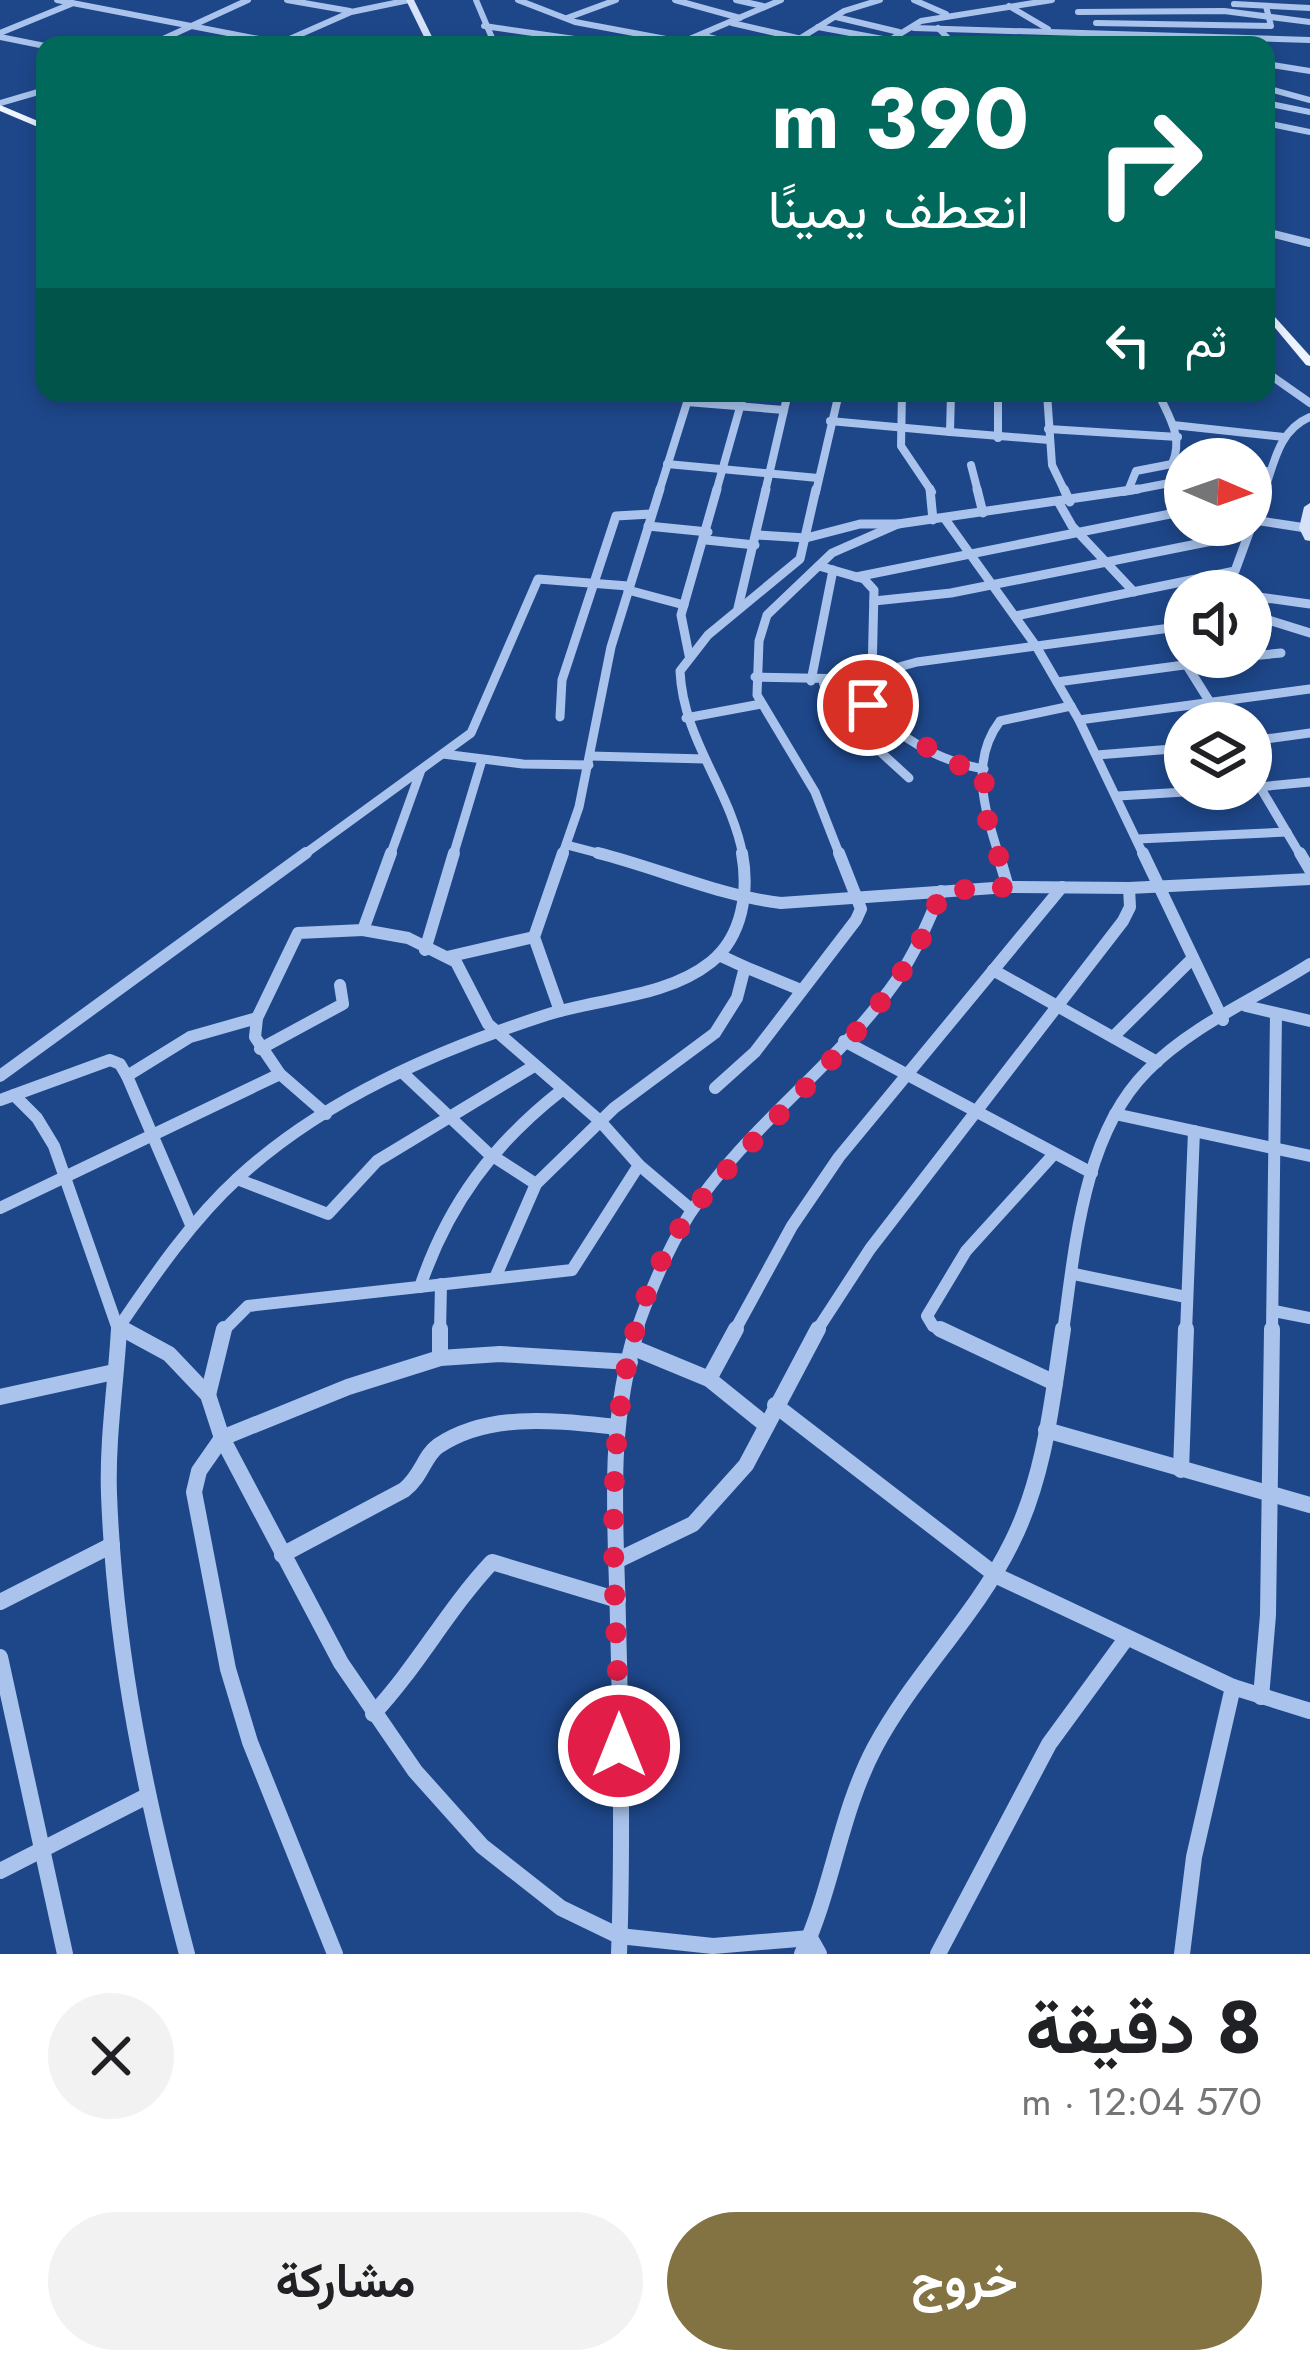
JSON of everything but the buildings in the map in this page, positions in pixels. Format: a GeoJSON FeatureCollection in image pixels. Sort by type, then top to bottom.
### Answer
{"type":"FeatureCollection","features":[{"type":"Feature","properties":{"kind":"main road"},"geometry":{"type":"LineString","coordinates":[[0,106],[36,123]]}},
{"type":"Feature","properties":{"kind":"main road"},"geometry":{"type":"LineString","coordinates":[[0,118],[36,132]]}},
{"type":"Feature","properties":{"kind":"main road"},"geometry":{"type":"LineString","coordinates":[[1275,321],[1310,363]]}},
{"type":"Feature","properties":{"kind":"main road"},"geometry":{"type":"LineString","coordinates":[[1275,341],[1310,379]]}},
{"type":"Feature","properties":{"kind":"street"},"geometry":{"type":"LineString","coordinates":[[57,0],[232,36]]}},
{"type":"Feature","properties":{"kind":"street"},"geometry":{"type":"LineString","coordinates":[[170,36],[248,0]]}},
{"type":"Feature","properties":{"kind":"street"},"geometry":{"type":"LineString","coordinates":[[287,0],[351,12]]}},
{"type":"Feature","properties":{"kind":"street"},"geometry":{"type":"LineString","coordinates":[[327,7],[341,0]]}},
{"type":"Feature","properties":{"kind":"street"},"geometry":{"type":"LineString","coordinates":[[296,36],[351,12],[410,0],[428,36]]}},
{"type":"Feature","properties":{"kind":"street"},"geometry":{"type":"LineString","coordinates":[[476,0],[490,36]]}},
{"type":"Feature","properties":{"kind":"street"},"geometry":{"type":"LineString","coordinates":[[518,0],[565,19],[643,36]]}},
{"type":"Feature","properties":{"kind":"street"},"geometry":{"type":"LineString","coordinates":[[565,19],[616,0]]}},
{"type":"Feature","properties":{"kind":"street"},"geometry":{"type":"LineString","coordinates":[[675,0],[741,18]]}},
{"type":"Feature","properties":{"kind":"street"},"geometry":{"type":"LineString","coordinates":[[736,0],[763,6]]}},
{"type":"Feature","properties":{"kind":"street"},"geometry":{"type":"LineString","coordinates":[[695,36],[781,0]]}},
{"type":"Feature","properties":{"kind":"street"},"geometry":{"type":"LineString","coordinates":[[804,36],[834,16],[880,0]]}},
{"type":"Feature","properties":{"kind":"street"},"geometry":{"type":"LineString","coordinates":[[914,0],[946,15]]}},
{"type":"Feature","properties":{"kind":"street"},"geometry":{"type":"LineString","coordinates":[[959,0],[972,11]]}},
{"type":"Feature","properties":{"kind":"street"},"geometry":{"type":"LineString","coordinates":[[1171,1],[1310,8]]}},
{"type":"Feature","properties":{"kind":"street"},"geometry":{"type":"LineString","coordinates":[[0,35],[76,2]]}},
{"type":"Feature","properties":{"kind":"street"},"geometry":{"type":"LineString","coordinates":[[1065,4],[1104,31]]}},
{"type":"Feature","properties":{"kind":"street"},"geometry":{"type":"LineString","coordinates":[[1008,6],[1049,29]]}},
{"type":"Feature","properties":{"kind":"street"},"geometry":{"type":"LineString","coordinates":[[894,36],[946,15],[1008,6],[1154,8],[1270,21]]}},
{"type":"Feature","properties":{"kind":"street"},"geometry":{"type":"LineString","coordinates":[[1266,6],[1272,36]]}},
{"type":"Feature","properties":{"kind":"street"},"geometry":{"type":"LineString","coordinates":[[834,16],[899,32]]}},
{"type":"Feature","properties":{"kind":"street"},"geometry":{"type":"LineString","coordinates":[[1095,23],[1310,22]]}},
{"type":"Feature","properties":{"kind":"street"},"geometry":{"type":"LineString","coordinates":[[731,23],[782,36]]}},
{"type":"Feature","properties":{"kind":"street"},"geometry":{"type":"LineString","coordinates":[[484,26],[554,36]]}},
{"type":"Feature","properties":{"kind":"street"},"geometry":{"type":"LineString","coordinates":[[913,26],[1202,36]]}},
{"type":"Feature","properties":{"kind":"street"},"geometry":{"type":"LineString","coordinates":[[913,26],[920,36]]}},
{"type":"Feature","properties":{"kind":"street"},"geometry":{"type":"LineString","coordinates":[[817,27],[855,36]]}},
{"type":"Feature","properties":{"kind":"street"},"geometry":{"type":"LineString","coordinates":[[938,28],[946,36]]}},
{"type":"Feature","properties":{"kind":"street"},"geometry":{"type":"LineString","coordinates":[[699,34],[706,36]]}},
{"type":"Feature","properties":{"kind":"street"},"geometry":{"type":"LineString","coordinates":[[0,35],[36,44]]}},
{"type":"Feature","properties":{"kind":"street"},"geometry":{"type":"LineString","coordinates":[[1186,36],[1192,35]]}},
{"type":"Feature","properties":{"kind":"street"},"geometry":{"type":"LineString","coordinates":[[1275,38],[1310,40]]}},
{"type":"Feature","properties":{"kind":"street"},"geometry":{"type":"LineString","coordinates":[[1275,65],[1310,71]]}},
{"type":"Feature","properties":{"kind":"street"},"geometry":{"type":"LineString","coordinates":[[1285,92],[1310,88]]}},
{"type":"Feature","properties":{"kind":"street"},"geometry":{"type":"LineString","coordinates":[[1275,90],[1310,100]]}},
{"type":"Feature","properties":{"kind":"street"},"geometry":{"type":"LineString","coordinates":[[0,106],[36,95]]}},
{"type":"Feature","properties":{"kind":"street"},"geometry":{"type":"LineString","coordinates":[[16,115],[18,106],[36,97]]}},
{"type":"Feature","properties":{"kind":"street"},"geometry":{"type":"LineString","coordinates":[[1275,105],[1310,112]]}},
{"type":"Feature","properties":{"kind":"street"},"geometry":{"type":"LineString","coordinates":[[1275,125],[1310,132]]}},
{"type":"Feature","properties":{"kind":"street"},"geometry":{"type":"LineString","coordinates":[[1275,234],[1310,240]]}},
{"type":"Feature","properties":{"kind":"street"},"geometry":{"type":"LineString","coordinates":[[1275,380],[1310,403]]}},
{"type":"Feature","properties":{"kind":"street"},"geometry":{"type":"LineString","coordinates":[[560,1011],[533,937],[567,845],[610,647],[686,402]]}},
{"type":"Feature","properties":{"kind":"street"},"geometry":{"type":"LineString","coordinates":[[717,402],[784,410]]}},
{"type":"Feature","properties":{"kind":"street"},"geometry":{"type":"LineString","coordinates":[[689,655],[680,626],[684,605],[742,402]]}},
{"type":"Feature","properties":{"kind":"street"},"geometry":{"type":"LineString","coordinates":[[738,608],[786,402]]}},
{"type":"Feature","properties":{"kind":"street"},"geometry":{"type":"LineString","coordinates":[[118,1327],[191,1225],[237,1179],[326,1114],[499,1033],[560,1011],[676,982],[719,955],[745,898],[736,832],[686,718],[679,680],[689,655],[738,608],[796,564],[836,402]]}},
{"type":"Feature","properties":{"kind":"street"},"geometry":{"type":"LineString","coordinates":[[901,402],[901,446],[932,492],[939,519],[993,584],[1079,719],[1223,1020]]}},
{"type":"Feature","properties":{"kind":"street"},"geometry":{"type":"LineString","coordinates":[[950,432],[951,402]]}},
{"type":"Feature","properties":{"kind":"street"},"geometry":{"type":"LineString","coordinates":[[998,402],[998,438]]}},
{"type":"Feature","properties":{"kind":"street"},"geometry":{"type":"LineString","coordinates":[[1047,402],[1055,478],[1064,503],[1078,532],[1134,592]]}},
{"type":"Feature","properties":{"kind":"street"},"geometry":{"type":"LineString","coordinates":[[1128,491],[1132,474],[1139,468],[1174,463],[1178,437],[1162,402]]}},
{"type":"Feature","properties":{"kind":"street"},"geometry":{"type":"LineString","coordinates":[[1272,464],[1284,436],[1310,417]]}},
{"type":"Feature","properties":{"kind":"street"},"geometry":{"type":"LineString","coordinates":[[830,421],[998,438],[1048,434],[1178,437]]}},
{"type":"Feature","properties":{"kind":"street"},"geometry":{"type":"LineString","coordinates":[[1173,425],[1284,436]]}},
{"type":"Feature","properties":{"kind":"street"},"geometry":{"type":"LineString","coordinates":[[667,464],[818,478]]}},
{"type":"Feature","properties":{"kind":"street"},"geometry":{"type":"LineString","coordinates":[[971,465],[982,513]]}},
{"type":"Feature","properties":{"kind":"street"},"geometry":{"type":"LineString","coordinates":[[560,717],[562,680],[616,516],[707,536],[806,538],[860,524],[898,524],[1064,503],[1164,484]]}},
{"type":"Feature","properties":{"kind":"street"},"geometry":{"type":"LineString","coordinates":[[1272,524],[1308,532],[1310,507]]}},
{"type":"Feature","properties":{"kind":"street"},"geometry":{"type":"LineString","coordinates":[[856,577],[1164,515]]}},
{"type":"Feature","properties":{"kind":"street"},"geometry":{"type":"LineString","coordinates":[[715,1088],[761,1051],[859,916],[860,901],[815,792],[760,704],[755,677],[767,614],[843,547],[898,524]]}},
{"type":"Feature","properties":{"kind":"street"},"geometry":{"type":"LineString","coordinates":[[874,601],[993,584],[1179,546]]}},
{"type":"Feature","properties":{"kind":"street"},"geometry":{"type":"LineString","coordinates":[[819,566],[872,585],[872,676]]}},
{"type":"Feature","properties":{"kind":"street"},"geometry":{"type":"LineString","coordinates":[[833,570],[818,681],[829,705],[909,778]]}},
{"type":"Feature","properties":{"kind":"street"},"geometry":{"type":"LineString","coordinates":[[0,1076],[476,728],[538,579],[596,582],[684,605]]}},
{"type":"Feature","properties":{"kind":"street"},"geometry":{"type":"LineString","coordinates":[[1015,616],[1164,586]]}},
{"type":"Feature","properties":{"kind":"street"},"geometry":{"type":"LineString","coordinates":[[1272,599],[1310,604]]}},
{"type":"Feature","properties":{"kind":"street"},"geometry":{"type":"LineString","coordinates":[[1272,622],[1310,633]]}},
{"type":"Feature","properties":{"kind":"street"},"geometry":{"type":"LineString","coordinates":[[755,677],[855,680],[917,662],[1164,629]]}},
{"type":"Feature","properties":{"kind":"street"},"geometry":{"type":"LineString","coordinates":[[1272,653],[1281,652]]}},
{"type":"Feature","properties":{"kind":"street"},"geometry":{"type":"LineString","coordinates":[[1057,682],[1164,667]]}},
{"type":"Feature","properties":{"kind":"street"},"geometry":{"type":"LineString","coordinates":[[1195,678],[1210,700]]}},
{"type":"Feature","properties":{"kind":"street"},"geometry":{"type":"LineString","coordinates":[[855,680],[863,700],[930,750],[953,765],[984,770]]}},
{"type":"Feature","properties":{"kind":"street"},"geometry":{"type":"LineString","coordinates":[[1079,719],[1310,689]]}},
{"type":"Feature","properties":{"kind":"street"},"geometry":{"type":"LineString","coordinates":[[686,718],[760,704]]}},
{"type":"Feature","properties":{"kind":"street"},"geometry":{"type":"LineString","coordinates":[[1008,887],[985,812],[986,741],[1000,721],[1071,706]]}},
{"type":"Feature","properties":{"kind":"street"},"geometry":{"type":"LineString","coordinates":[[1272,738],[1310,733]]}},
{"type":"Feature","properties":{"kind":"street"},"geometry":{"type":"LineString","coordinates":[[1097,755],[1164,750]]}},
{"type":"Feature","properties":{"kind":"street"},"geometry":{"type":"LineString","coordinates":[[443,754],[482,760],[704,759]]}},
{"type":"Feature","properties":{"kind":"street"},"geometry":{"type":"LineString","coordinates":[[424,950],[482,760]]}},
{"type":"Feature","properties":{"kind":"street"},"geometry":{"type":"LineString","coordinates":[[363,930],[422,769]]}},
{"type":"Feature","properties":{"kind":"street"},"geometry":{"type":"LineString","coordinates":[[1272,786],[1310,782]]}},
{"type":"Feature","properties":{"kind":"street"},"geometry":{"type":"LineString","coordinates":[[1118,796],[1164,793]]}},
{"type":"Feature","properties":{"kind":"street"},"geometry":{"type":"LineString","coordinates":[[567,845],[676,873],[745,898],[802,904],[1008,887],[1161,887],[1310,874],[1271,810]]}},
{"type":"Feature","properties":{"kind":"street"},"geometry":{"type":"LineString","coordinates":[[1138,838],[1287,832]]}},
{"type":"Feature","properties":{"kind":"street"},"geometry":{"type":"LineString","coordinates":[[709,1379],[800,1214],[905,1075],[1063,887]]}},
{"type":"Feature","properties":{"kind":"street"},"geometry":{"type":"LineString","coordinates":[[616,1561],[693,1524],[746,1465],[856,1269],[1055,1003],[1123,921],[1130,907],[1129,888]]}},
{"type":"Feature","properties":{"kind":"street"},"geometry":{"type":"LineString","coordinates":[[619,1945],[618,1600],[612,1474],[617,1426],[650,1292],[692,1210],[844,1041],[921,942],[941,891]]}},
{"type":"Feature","properties":{"kind":"street"},"geometry":{"type":"LineString","coordinates":[[326,1114],[280,1074],[260,1049],[255,1037],[257,1018],[298,933],[363,930],[408,938],[459,965],[483,1018],[692,1210]]}},
{"type":"Feature","properties":{"kind":"street"},"geometry":{"type":"LineString","coordinates":[[445,957],[533,937]]}},
{"type":"Feature","properties":{"kind":"street"},"geometry":{"type":"LineString","coordinates":[[719,955],[801,990]]}},
{"type":"Feature","properties":{"kind":"street"},"geometry":{"type":"LineString","coordinates":[[1113,1037],[1193,958]]}},
{"type":"Feature","properties":{"kind":"street"},"geometry":{"type":"LineString","coordinates":[[118,1327],[169,1354],[208,1395],[222,1438],[282,1555],[373,1714],[482,1846],[561,1908],[619,1945],[810,1948],[843,1824],[873,1754],[916,1678],[997,1576],[1028,1506],[1092,1173],[1115,1114],[1157,1062],[1310,964]]}},
{"type":"Feature","properties":{"kind":"street"},"geometry":{"type":"LineString","coordinates":[[494,1278],[536,1184],[600,1121],[715,1033],[737,998],[746,967]]}},
{"type":"Feature","properties":{"kind":"street"},"geometry":{"type":"LineString","coordinates":[[994,970],[1157,1062]]}},
{"type":"Feature","properties":{"kind":"street"},"geometry":{"type":"LineString","coordinates":[[260,1049],[343,1004],[340,985]]}},
{"type":"Feature","properties":{"kind":"street"},"geometry":{"type":"LineString","coordinates":[[1246,1006],[1310,1022]]}},
{"type":"Feature","properties":{"kind":"street"},"geometry":{"type":"LineString","coordinates":[[1261,1697],[1268,1615],[1276,1014]]}},
{"type":"Feature","properties":{"kind":"street"},"geometry":{"type":"LineString","coordinates":[[127,1076],[190,1037],[257,1018]]}},
{"type":"Feature","properties":{"kind":"street"},"geometry":{"type":"LineString","coordinates":[[844,1041],[1092,1173]]}},
{"type":"Feature","properties":{"kind":"street"},"geometry":{"type":"LineString","coordinates":[[7,1097],[110,1060],[120,1064],[191,1225]]}},
{"type":"Feature","properties":{"kind":"street"},"geometry":{"type":"LineString","coordinates":[[237,1179],[326,1215],[376,1161],[534,1066]]}},
{"type":"Feature","properties":{"kind":"street"},"geometry":{"type":"LineString","coordinates":[[0,1208],[280,1074]]}},
{"type":"Feature","properties":{"kind":"street"},"geometry":{"type":"LineString","coordinates":[[404,1074],[488,1154],[536,1184]]}},
{"type":"Feature","properties":{"kind":"street"},"geometry":{"type":"LineString","coordinates":[[421,1287],[442,1223],[488,1154],[562,1090]]}},
{"type":"Feature","properties":{"kind":"street"},"geometry":{"type":"LineString","coordinates":[[7,1097],[44,1128],[67,1179],[118,1327],[110,1423],[112,1545],[127,1702],[145,1797],[187,1954]]}},
{"type":"Feature","properties":{"kind":"street"},"geometry":{"type":"LineString","coordinates":[[1115,1114],[1310,1156]]}},
{"type":"Feature","properties":{"kind":"street"},"geometry":{"type":"LineString","coordinates":[[1181,1470],[1195,1131]]}},
{"type":"Feature","properties":{"kind":"street"},"geometry":{"type":"LineString","coordinates":[[1053,1155],[966,1251],[927,1316],[933,1326],[1055,1383]]}},
{"type":"Feature","properties":{"kind":"street"},"geometry":{"type":"LineString","coordinates":[[208,1395],[223,1330],[239,1309],[572,1270],[639,1165]]}},
{"type":"Feature","properties":{"kind":"street"},"geometry":{"type":"LineString","coordinates":[[1074,1274],[1186,1297]]}},
{"type":"Feature","properties":{"kind":"street"},"geometry":{"type":"LineString","coordinates":[[440,1358],[441,1284]]}},
{"type":"Feature","properties":{"kind":"street"},"geometry":{"type":"LineString","coordinates":[[1274,1311],[1310,1318]]}},
{"type":"Feature","properties":{"kind":"street"},"geometry":{"type":"LineString","coordinates":[[335,1954],[250,1742],[212,1598],[194,1492],[199,1471],[222,1438],[440,1358],[500,1354],[632,1355],[709,1379],[766,1425]]}},
{"type":"Feature","properties":{"kind":"street"},"geometry":{"type":"LineString","coordinates":[[0,1397],[115,1372]]}},
{"type":"Feature","properties":{"kind":"street"},"geometry":{"type":"LineString","coordinates":[[775,1406],[997,1576],[1233,1687],[1310,1711]]}},
{"type":"Feature","properties":{"kind":"street"},"geometry":{"type":"LineString","coordinates":[[282,1555],[404,1490],[420,1478],[432,1450],[477,1429],[518,1421],[617,1426]]}},
{"type":"Feature","properties":{"kind":"street"},"geometry":{"type":"LineString","coordinates":[[1046,1430],[1310,1505]]}},
{"type":"Feature","properties":{"kind":"street"},"geometry":{"type":"LineString","coordinates":[[0,1602],[112,1545]]}},
{"type":"Feature","properties":{"kind":"street"},"geometry":{"type":"LineString","coordinates":[[373,1714],[430,1649],[464,1590],[492,1562],[618,1600]]}},
{"type":"Feature","properties":{"kind":"street"},"geometry":{"type":"LineString","coordinates":[[938,1954],[980,1866],[1049,1744],[1125,1640]]}},
{"type":"Feature","properties":{"kind":"street"},"geometry":{"type":"LineString","coordinates":[[0,1657],[64,1954]]}},
{"type":"Feature","properties":{"kind":"street"},"geometry":{"type":"LineString","coordinates":[[1182,1954],[1194,1857],[1233,1687]]}},
{"type":"Feature","properties":{"kind":"street"},"geometry":{"type":"LineString","coordinates":[[0,1871],[145,1797]]}},
{"type":"Feature","properties":{"kind":"route"},"geometry":{"type":"LineString","coordinates":[[619,1746],[612,1474],[630,1362],[664,1260],[692,1210],[887,990],[921,942],[941,891],[1008,887],[987,823],[984,770],[949,763],[868,705]]}}]}
